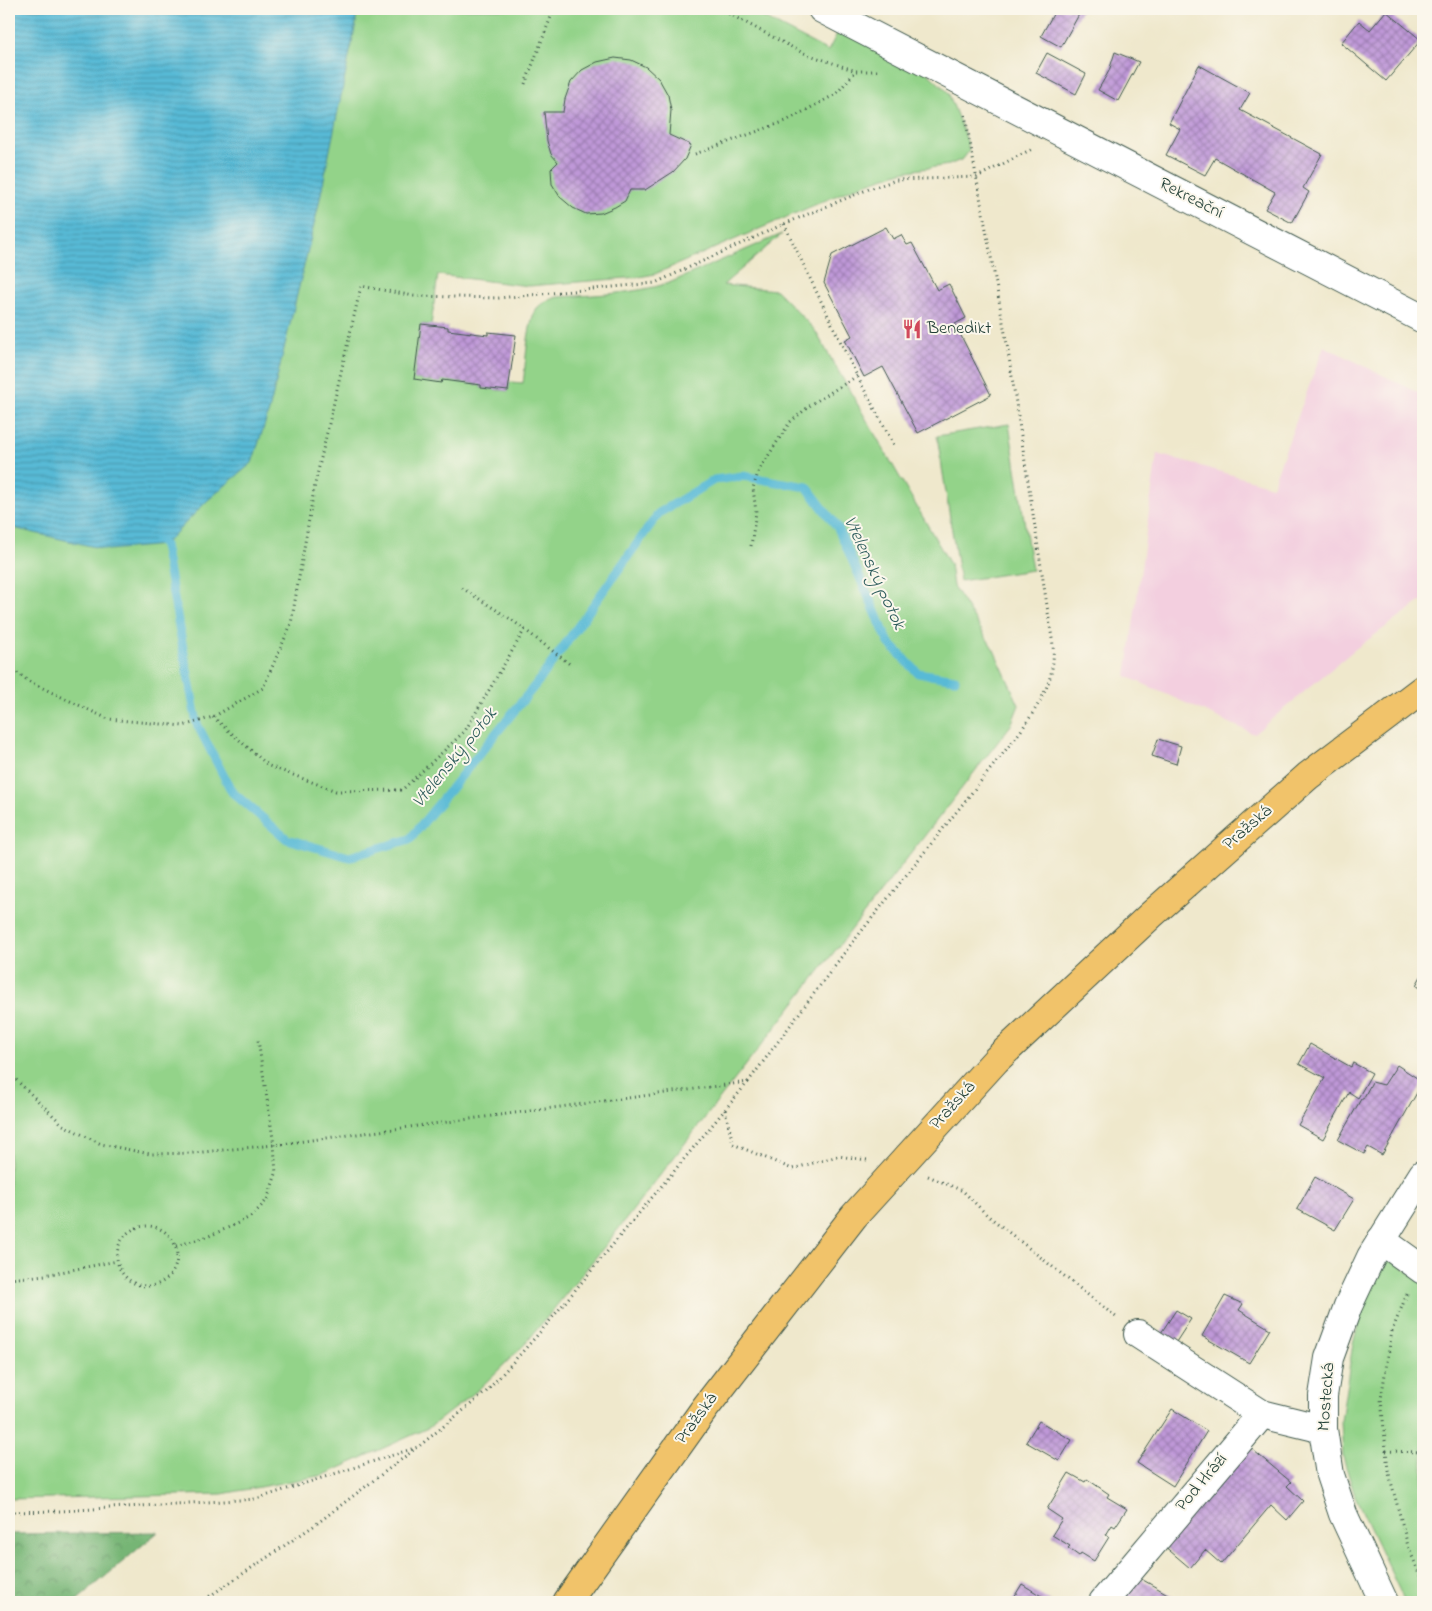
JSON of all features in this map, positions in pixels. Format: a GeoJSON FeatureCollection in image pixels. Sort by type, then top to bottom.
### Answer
{"type":"FeatureCollection","features":[{"type":"Feature","properties":{"kind":"main road","name":"Pražská"},"geometry":{"type":"LineString","coordinates":[[567,1602],[705,1408],[854,1216],[996,1060],[1151,915],[1308,776],[1423,689]]}},
{"type":"Feature","properties":{"kind":"street","name":"Rekreační"},"geometry":{"type":"LineString","coordinates":[[822,9],[1423,319]]}},
{"type":"Feature","properties":{"kind":"street","name":"Mostecká"},"geometry":{"type":"LineString","coordinates":[[1384,1602],[1343,1514],[1330,1475],[1323,1429],[1324,1396],[1329,1358],[1348,1306],[1371,1257],[1423,1174]]}},
{"type":"Feature","properties":{"kind":"street"},"geometry":{"type":"LineString","coordinates":[[1381,1240],[1416,1279]]}},
{"type":"Feature","properties":{"kind":"street"},"geometry":{"type":"LineString","coordinates":[[1138,1334],[1262,1414],[1323,1429]]}},
{"type":"Feature","properties":{"kind":"street","name":"Pod Hrází"},"geometry":{"type":"LineString","coordinates":[[1103,1602],[1262,1414]]}},
{"type":"Feature","properties":{"kind":"path"},"geometry":{"type":"LineString","coordinates":[[525,84],[554,9]]}},
{"type":"Feature","properties":{"kind":"path"},"geometry":{"type":"LineString","coordinates":[[720,9],[801,52],[856,71],[881,71]]}},
{"type":"Feature","properties":{"kind":"path"},"geometry":{"type":"LineString","coordinates":[[695,154],[786,121],[836,94],[856,71]]}},
{"type":"Feature","properties":{"kind":"path"},"geometry":{"type":"LineString","coordinates":[[201,1602],[315,1525],[418,1447],[486,1392],[542,1330],[748,1082],[845,952],[1020,732],[1040,702],[1052,673],[1054,645],[1007,344],[959,80]]}},
{"type":"Feature","properties":{"kind":"path"},"geometry":{"type":"LineString","coordinates":[[9,667],[30,682],[108,719],[183,726],[213,717],[263,688],[290,624],[315,484],[361,286],[414,296],[499,298],[655,283],[784,224],[869,189],[896,180],[977,177],[1064,133]]}},
{"type":"Feature","properties":{"kind":"path"},"geometry":{"type":"LineString","coordinates":[[784,224],[857,376],[895,446]]}},
{"type":"Feature","properties":{"kind":"path"},"geometry":{"type":"LineString","coordinates":[[751,546],[756,512],[754,488],[759,470],[790,422],[812,404],[857,376]]}},
{"type":"Feature","properties":{"kind":"path"},"geometry":{"type":"LineString","coordinates":[[462,588],[525,629],[572,665]]}},
{"type":"Feature","properties":{"kind":"path"},"geometry":{"type":"LineString","coordinates":[[213,717],[269,766],[336,791],[402,790],[465,731],[525,629]]}},
{"type":"Feature","properties":{"kind":"path"},"geometry":{"type":"LineString","coordinates":[[176,1246],[209,1236],[252,1216],[267,1200],[276,1174],[274,1145],[258,1040]]}},
{"type":"Feature","properties":{"kind":"path"},"geometry":{"type":"LineString","coordinates":[[9,1073],[63,1125],[101,1144],[150,1154],[192,1153],[274,1145],[748,1082]]}},
{"type":"Feature","properties":{"kind":"path"},"geometry":{"type":"LineString","coordinates":[[725,1110],[733,1144],[792,1169],[838,1156],[900,1164],[963,1191],[987,1215],[1138,1334]]}},
{"type":"Feature","properties":{"kind":"path"},"geometry":{"type":"LineString","coordinates":[[146,1226],[158,1228],[169,1235],[176,1246],[177,1258],[174,1270],[166,1280],[154,1285],[142,1286],[130,1281],[121,1272],[117,1261],[117,1248],[123,1237],[133,1228],[146,1226]]}},
{"type":"Feature","properties":{"kind":"path"},"geometry":{"type":"LineString","coordinates":[[9,1279],[45,1275],[117,1261]]}},
{"type":"Feature","properties":{"kind":"path"},"geometry":{"type":"LineString","coordinates":[[1416,1279],[1392,1331],[1381,1399],[1388,1470],[1408,1546],[1423,1584]]}},
{"type":"Feature","properties":{"kind":"path"},"geometry":{"type":"LineString","coordinates":[[9,1512],[256,1499],[418,1447]]}},
{"type":"Feature","properties":{"kind":"path"},"geometry":{"type":"LineString","coordinates":[[1386,1451],[1423,1452]]}},
{"type":"Feature","properties":{"kind":"shaded area"},"geometry":{"type":"Polygon","coordinates":[[[1324,346],[1423,395],[1423,600],[1354,650],[1254,734],[1126,676],[1157,454],[1272,486],[1324,346]]]}},
{"type":"Feature","properties":{"kind":"green space"},"geometry":{"type":"Polygon","coordinates":[[[9,9],[747,9],[828,51],[842,24],[904,51],[948,92],[969,151],[963,159],[949,165],[901,172],[861,185],[655,274],[529,286],[438,275],[431,325],[421,324],[414,379],[441,383],[442,380],[508,391],[510,382],[523,383],[531,323],[537,308],[544,302],[558,297],[628,292],[669,283],[782,234],[723,285],[776,290],[814,329],[950,564],[953,586],[994,650],[1019,705],[1011,725],[605,1246],[526,1343],[478,1390],[430,1427],[324,1475],[222,1494],[9,1499],[9,9]]]}},
{"type":"Feature","properties":{"kind":"green space"},"geometry":{"type":"Polygon","coordinates":[[[1009,424],[1032,570],[960,581],[937,436],[1009,424]]]}},
{"type":"Feature","properties":{"kind":"green space"},"geometry":{"type":"Polygon","coordinates":[[[1383,1255],[1423,1281],[1423,1602],[1405,1602],[1355,1496],[1343,1457],[1341,1421],[1353,1343],[1366,1299],[1383,1255]]]}},
{"type":"Feature","properties":{"kind":"green space"},"geometry":{"type":"Polygon","coordinates":[[[158,1532],[75,1602],[9,1602],[9,1534],[158,1532]]]}},
{"type":"Feature","properties":{"kind":"water"},"geometry":{"type":"Polygon","coordinates":[[[9,9],[356,9],[356,23],[318,208],[269,411],[252,463],[208,500],[164,545],[108,550],[9,527],[9,9]]]}},
{"type":"Feature","properties":{"kind":"building"},"geometry":{"type":"Polygon","coordinates":[[[1056,9],[1082,9],[1061,47],[1041,36],[1056,9]]]}},
{"type":"Feature","properties":{"kind":"building"},"geometry":{"type":"Polygon","coordinates":[[[1386,11],[1421,40],[1386,81],[1341,43],[1359,21],[1370,30],[1386,11]]]}},
{"type":"Feature","properties":{"kind":"building"},"geometry":{"type":"Polygon","coordinates":[[[1115,52],[1139,62],[1118,101],[1098,90],[1109,71],[1115,52]]]}},
{"type":"Feature","properties":{"kind":"building"},"geometry":{"type":"Polygon","coordinates":[[[1047,53],[1086,74],[1076,94],[1036,73],[1047,53]]]}},
{"type":"Feature","properties":{"kind":"building"},"geometry":{"type":"Polygon","coordinates":[[[615,58],[631,60],[646,67],[659,79],[668,95],[671,110],[669,135],[691,145],[685,159],[673,172],[645,190],[630,190],[625,201],[615,207],[601,213],[586,214],[573,208],[560,197],[552,184],[551,169],[558,162],[551,154],[547,141],[544,112],[563,112],[571,82],[582,70],[597,62],[615,58]]]}},
{"type":"Feature","properties":{"kind":"building"},"geometry":{"type":"Polygon","coordinates":[[[1199,65],[1250,93],[1240,110],[1322,154],[1303,188],[1309,192],[1292,223],[1265,209],[1275,192],[1215,158],[1205,175],[1166,155],[1180,129],[1169,123],[1199,65]]]}},
{"type":"Feature","properties":{"kind":"building"},"geometry":{"type":"Polygon","coordinates":[[[886,227],[893,239],[901,235],[907,245],[912,243],[937,290],[949,284],[966,318],[955,324],[991,395],[918,433],[883,367],[864,377],[845,340],[852,336],[824,283],[832,255],[886,227]]]}},
{"type":"Feature","properties":{"kind":"building"},"geometry":{"type":"Polygon","coordinates":[[[421,324],[448,327],[448,330],[488,335],[488,332],[516,335],[508,391],[442,380],[441,383],[414,379],[421,324]]]}},
{"type":"Feature","properties":{"kind":"building"},"geometry":{"type":"Polygon","coordinates":[[[1158,739],[1181,746],[1176,764],[1152,756],[1158,739]]]}},
{"type":"Feature","properties":{"kind":"building"},"geometry":{"type":"Polygon","coordinates":[[[1423,973],[1423,990],[1416,985],[1423,973]]]}},
{"type":"Feature","properties":{"kind":"building"},"geometry":{"type":"Polygon","coordinates":[[[1310,1044],[1351,1067],[1353,1063],[1372,1073],[1358,1098],[1349,1092],[1323,1139],[1298,1125],[1325,1078],[1299,1064],[1310,1044]]]}},
{"type":"Feature","properties":{"kind":"building"},"geometry":{"type":"Polygon","coordinates":[[[1397,1065],[1423,1082],[1382,1155],[1368,1147],[1364,1154],[1338,1140],[1372,1082],[1384,1085],[1397,1065]]]}},
{"type":"Feature","properties":{"kind":"building"},"geometry":{"type":"Polygon","coordinates":[[[1315,1177],[1354,1199],[1335,1230],[1297,1209],[1315,1177]]]}},
{"type":"Feature","properties":{"kind":"building"},"geometry":{"type":"Polygon","coordinates":[[[1225,1296],[1243,1304],[1239,1310],[1270,1329],[1249,1363],[1202,1336],[1225,1296]]]}},
{"type":"Feature","properties":{"kind":"building"},"geometry":{"type":"Polygon","coordinates":[[[1176,1310],[1191,1319],[1176,1342],[1161,1333],[1176,1310]]]}},
{"type":"Feature","properties":{"kind":"building"},"geometry":{"type":"Polygon","coordinates":[[[1172,1409],[1207,1431],[1173,1486],[1137,1463],[1172,1409]]]}},
{"type":"Feature","properties":{"kind":"building"},"geometry":{"type":"Polygon","coordinates":[[[1039,1421],[1072,1440],[1059,1461],[1026,1442],[1039,1421]]]}},
{"type":"Feature","properties":{"kind":"building"},"geometry":{"type":"Polygon","coordinates":[[[1247,1445],[1291,1482],[1287,1486],[1303,1501],[1287,1520],[1271,1505],[1221,1564],[1205,1550],[1190,1568],[1163,1545],[1247,1445]]]}},
{"type":"Feature","properties":{"kind":"building"},"geometry":{"type":"Polygon","coordinates":[[[1069,1473],[1085,1482],[1087,1479],[1109,1494],[1107,1497],[1127,1509],[1115,1527],[1112,1525],[1106,1535],[1109,1537],[1094,1561],[1081,1553],[1079,1556],[1068,1548],[1070,1546],[1052,1535],[1062,1519],[1047,1509],[1069,1473]]]}},
{"type":"Feature","properties":{"kind":"building"},"geometry":{"type":"Polygon","coordinates":[[[1136,1576],[1180,1601],[1180,1602],[1118,1602],[1136,1576]]]}},
{"type":"Feature","properties":{"kind":"building"},"geometry":{"type":"Polygon","coordinates":[[[1022,1584],[1051,1602],[1011,1602],[1022,1584]]]}},
{"type":"Feature","properties":{"kind":"waterway","name":"Vtelenský potok"},"geometry":{"type":"LineString","coordinates":[[157,539],[164,545],[197,724],[232,792],[287,839],[349,857],[410,839],[541,678],[659,513],[714,480],[743,476],[807,487],[838,528],[889,643],[918,673],[955,679]]}},
{"type":"Feature","properties":{"kind":"place","name":"Benedikt"},"geometry":{"type":"Point","coordinates":[912,329]}}]}
